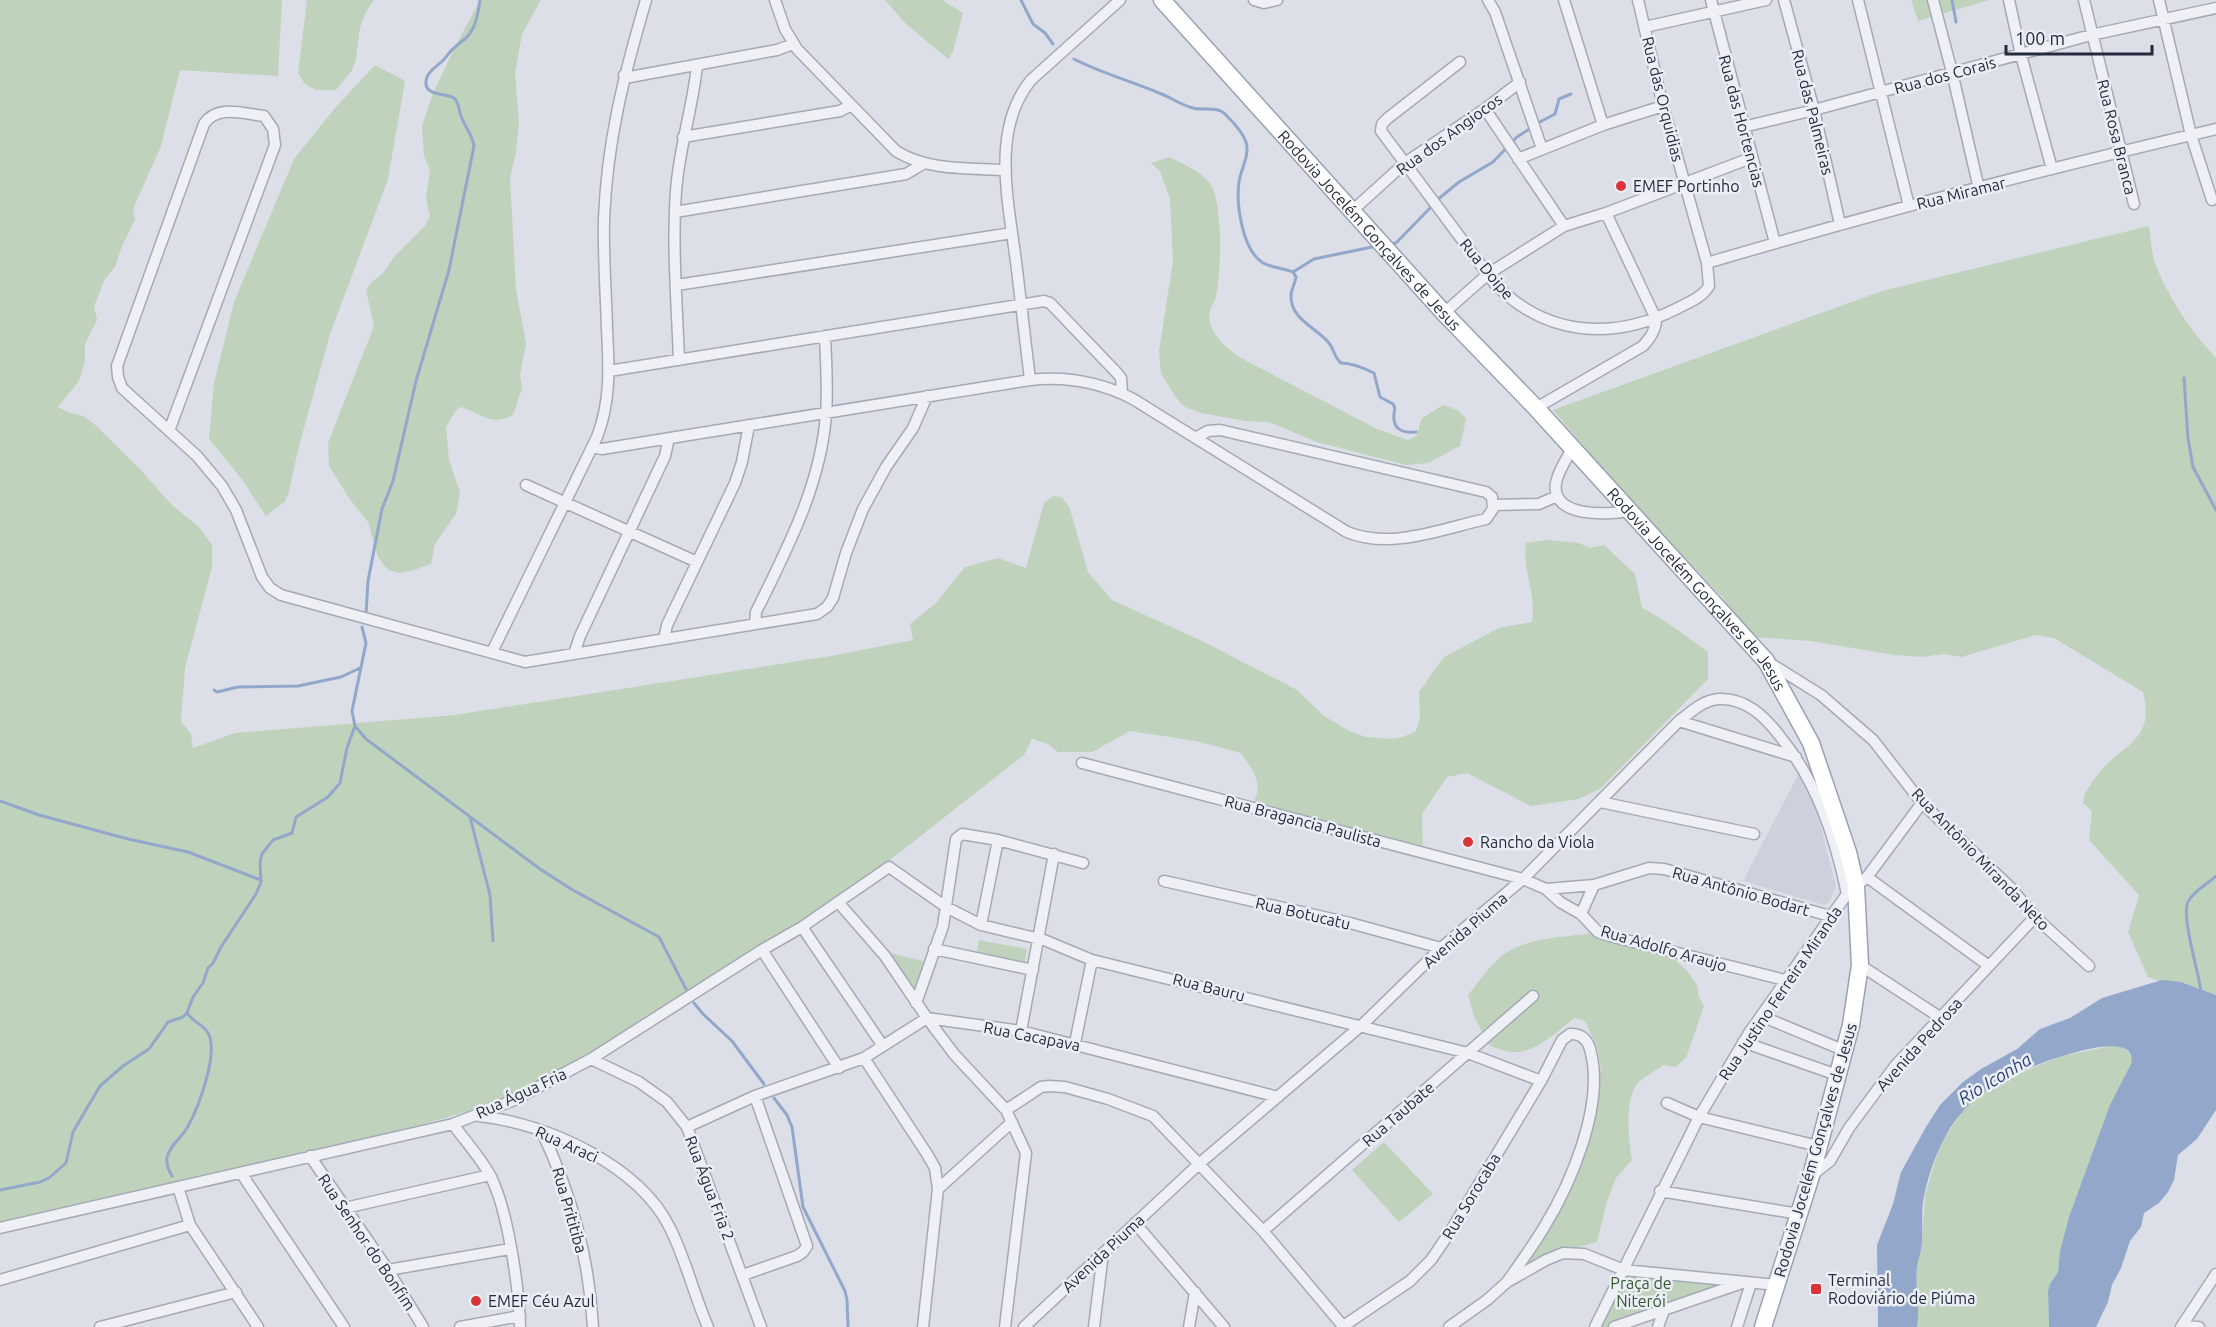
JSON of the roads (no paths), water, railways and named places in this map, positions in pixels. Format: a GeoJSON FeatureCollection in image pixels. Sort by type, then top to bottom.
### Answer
{"type":"FeatureCollection","features":[{"type":"Feature","properties":{"kind":"main road","name":"Rodovia Jocelém Gonçalves de Jesus"},"geometry":{"type":"LineString","coordinates":[[1162,0],[1444,313],[1536,408],[1766,661],[1811,743],[1848,852],[1857,886],[1860,964],[1851,1025],[1811,1176],[1763,1327]]}},
{"type":"Feature","properties":{"kind":"street"},"geometry":{"type":"LineString","coordinates":[[492,652],[592,447],[605,414],[609,392],[609,371],[604,221],[609,158],[624,75],[646,0]]}},
{"type":"Feature","properties":{"kind":"street"},"geometry":{"type":"LineString","coordinates":[[776,0],[780,18],[793,44],[896,151],[923,164],[1005,171]]}},
{"type":"Feature","properties":{"kind":"street"},"geometry":{"type":"LineString","coordinates":[[1030,380],[1005,171],[1011,119],[1021,94],[1037,75],[1120,0]]}},
{"type":"Feature","properties":{"kind":"street"},"geometry":{"type":"LineString","coordinates":[[1254,0],[1264,3],[1277,0]]}},
{"type":"Feature","properties":{"kind":"street"},"geometry":{"type":"LineString","coordinates":[[1488,0],[1495,12],[1542,149]]}},
{"type":"Feature","properties":{"kind":"street"},"geometry":{"type":"LineString","coordinates":[[1564,0],[1604,125]]}},
{"type":"Feature","properties":{"kind":"street","name":"Rua das Orquidias"},"geometry":{"type":"LineString","coordinates":[[1638,0],[1663,106],[1707,263],[1709,286],[1698,298]]}},
{"type":"Feature","properties":{"kind":"street","name":"Rua das Hortencias"},"geometry":{"type":"LineString","coordinates":[[1711,0],[1775,243]]}},
{"type":"Feature","properties":{"kind":"street"},"geometry":{"type":"LineString","coordinates":[[1645,27],[1766,0]]}},
{"type":"Feature","properties":{"kind":"street","name":"Rua das Palmeiras"},"geometry":{"type":"LineString","coordinates":[[1784,0],[1814,110],[1840,225]]}},
{"type":"Feature","properties":{"kind":"street"},"geometry":{"type":"LineString","coordinates":[[1858,0],[1909,206]]}},
{"type":"Feature","properties":{"kind":"street"},"geometry":{"type":"LineString","coordinates":[[1933,0],[1979,189]]}},
{"type":"Feature","properties":{"kind":"street"},"geometry":{"type":"LineString","coordinates":[[2009,0],[2021,55],[2052,169]]}},
{"type":"Feature","properties":{"kind":"street","name":"Rua Rosa Branca"},"geometry":{"type":"LineString","coordinates":[[2084,0],[2134,204]]}},
{"type":"Feature","properties":{"kind":"street"},"geometry":{"type":"LineString","coordinates":[[2159,0],[2191,135],[2212,200]]}},
{"type":"Feature","properties":{"kind":"street","name":"Rua dos Corais"},"geometry":{"type":"LineString","coordinates":[[1743,127],[2091,35],[2216,8]]}},
{"type":"Feature","properties":{"kind":"street"},"geometry":{"type":"LineString","coordinates":[[624,75],[630,76],[777,50],[793,44]]}},
{"type":"Feature","properties":{"kind":"street","name":"Rua Doipe"},"geometry":{"type":"LineString","coordinates":[[1460,62],[1388,118],[1381,127],[1385,138],[1495,284],[1517,304],[1556,324],[1600,329],[1656,319],[1698,298]]}},
{"type":"Feature","properties":{"kind":"street"},"geometry":{"type":"LineString","coordinates":[[679,360],[675,212],[683,137],[697,64]]}},
{"type":"Feature","properties":{"kind":"street","name":"Rua dos Angiocos"},"geometry":{"type":"LineString","coordinates":[[1352,211],[1405,163],[1485,109],[1520,82]]}},
{"type":"Feature","properties":{"kind":"street"},"geometry":{"type":"LineString","coordinates":[[683,137],[840,111],[851,105]]}},
{"type":"Feature","properties":{"kind":"street"},"geometry":{"type":"LineString","coordinates":[[1518,159],[1604,125],[1663,106]]}},
{"type":"Feature","properties":{"kind":"street"},"geometry":{"type":"LineString","coordinates":[[1485,109],[1564,226]]}},
{"type":"Feature","properties":{"kind":"street"},"geometry":{"type":"LineString","coordinates":[[170,431],[274,150],[273,129],[264,116],[221,112],[211,116],[204,124],[117,366],[118,377],[122,388],[201,460],[222,486],[236,510],[259,571],[266,583],[281,595],[525,662],[811,615],[822,611],[830,603],[863,509],[886,467],[913,428],[927,396]]}},
{"type":"Feature","properties":{"kind":"street","name":"Rua Miramar"},"geometry":{"type":"LineString","coordinates":[[1707,263],[2121,150],[2216,129]]}},
{"type":"Feature","properties":{"kind":"street"},"geometry":{"type":"LineString","coordinates":[[1444,313],[1488,274],[1564,226],[1606,213],[1751,158]]}},
{"type":"Feature","properties":{"kind":"street"},"geometry":{"type":"LineString","coordinates":[[675,212],[906,174],[923,164]]}},
{"type":"Feature","properties":{"kind":"street"},"geometry":{"type":"LineString","coordinates":[[1536,408],[1643,346],[1650,339],[1654,329],[1656,319],[1606,213]]}},
{"type":"Feature","properties":{"kind":"street"},"geometry":{"type":"LineString","coordinates":[[676,285],[1012,233]]}},
{"type":"Feature","properties":{"kind":"street"},"geometry":{"type":"LineString","coordinates":[[609,371],[1044,301],[1050,303],[1117,373],[1121,378],[1122,393]]}},
{"type":"Feature","properties":{"kind":"street"},"geometry":{"type":"LineString","coordinates":[[755,624],[756,612],[798,522],[812,485],[821,449],[826,412],[825,336]]}},
{"type":"Feature","properties":{"kind":"street"},"geometry":{"type":"LineString","coordinates":[[592,447],[602,449],[927,396],[1057,378],[1097,384],[1122,393],[1197,437],[1347,532],[1364,538],[1397,539],[1486,519],[1492,513],[1494,505],[1492,497],[1486,492],[1232,433],[1214,430],[1197,437]]}},
{"type":"Feature","properties":{"kind":"street"},"geometry":{"type":"LineString","coordinates":[[664,639],[667,625],[735,483],[742,462],[749,425]]}},
{"type":"Feature","properties":{"kind":"street"},"geometry":{"type":"LineString","coordinates":[[574,654],[580,636],[665,456],[669,438]]}},
{"type":"Feature","properties":{"kind":"street"},"geometry":{"type":"LineString","coordinates":[[1572,448],[1556,481],[1557,496],[1564,505],[1574,510],[1614,514],[1629,511]]}},
{"type":"Feature","properties":{"kind":"street"},"geometry":{"type":"LineString","coordinates":[[526,485],[697,562]]}},
{"type":"Feature","properties":{"kind":"street"},"geometry":{"type":"LineString","coordinates":[[1494,505],[1539,504],[1557,496]]}},
{"type":"Feature","properties":{"kind":"street","name":"Rua Antônio Miranda Neto"},"geometry":{"type":"LineString","coordinates":[[1766,661],[1821,695],[1873,740],[1922,803],[2011,888],[2035,916],[2089,966]]}},
{"type":"Feature","properties":{"kind":"street","name":"Avenida Piuma"},"geometry":{"type":"LineString","coordinates":[[1024,1327],[1200,1163],[1362,1025],[1442,948],[1523,879],[1679,721],[1700,705],[1711,701],[1730,700],[1757,711],[1797,757],[1810,779],[1857,886]]}},
{"type":"Feature","properties":{"kind":"street"},"geometry":{"type":"LineString","coordinates":[[1679,721],[1797,757]]}},
{"type":"Feature","properties":{"kind":"street","name":"Rua Bragancia Paulista"},"geometry":{"type":"LineString","coordinates":[[1082,763],[1523,879]]}},
{"type":"Feature","properties":{"kind":"street"},"geometry":{"type":"LineString","coordinates":[[1600,802],[1754,834]]}},
{"type":"Feature","properties":{"kind":"street","name":"Rua Justino Ferreira Miranda"},"geometry":{"type":"LineString","coordinates":[[1595,1327],[1660,1191],[1699,1117],[1743,1042],[1830,916],[1857,886],[1922,803]]}},
{"type":"Feature","properties":{"kind":"street"},"geometry":{"type":"LineString","coordinates":[[916,1004],[943,926],[956,839],[962,834],[998,840],[1083,863]]}},
{"type":"Feature","properties":{"kind":"street"},"geometry":{"type":"LineString","coordinates":[[981,925],[998,840]]}},
{"type":"Feature","properties":{"kind":"street"},"geometry":{"type":"LineString","coordinates":[[1021,1031],[1053,854]]}},
{"type":"Feature","properties":{"kind":"street","name":"Rua Bauru"},"geometry":{"type":"LineString","coordinates":[[889,867],[946,907],[981,925],[1038,939],[1092,960],[1468,1053],[1541,1081]]}},
{"type":"Feature","properties":{"kind":"street","name":"Rua Água Fria"},"geometry":{"type":"LineString","coordinates":[[0,1228],[453,1124],[475,1116],[514,1100],[591,1059],[802,927],[889,867]]}},
{"type":"Feature","properties":{"kind":"street","name":"Rua Antônio Bodart"},"geometry":{"type":"LineString","coordinates":[[1546,889],[1594,885],[1649,868],[1664,869],[1830,916]]}},
{"type":"Feature","properties":{"kind":"street","name":"Rua Adolfo Araujo"},"geometry":{"type":"LineString","coordinates":[[1523,879],[1546,889],[1560,902],[1581,914],[1598,932],[1785,980]]}},
{"type":"Feature","properties":{"kind":"street","name":"Rua Botucatu"},"geometry":{"type":"LineString","coordinates":[[1164,881],[1350,923],[1442,948]]}},
{"type":"Feature","properties":{"kind":"street"},"geometry":{"type":"LineString","coordinates":[[1581,914],[1594,885]]}},
{"type":"Feature","properties":{"kind":"street"},"geometry":{"type":"LineString","coordinates":[[1857,886],[1989,966]]}},
{"type":"Feature","properties":{"kind":"street"},"geometry":{"type":"LineString","coordinates":[[838,902],[885,956],[916,1004],[954,1054],[1006,1110],[1026,1153],[1005,1327]]}},
{"type":"Feature","properties":{"kind":"street","name":"Avenida Pedrosa"},"geometry":{"type":"LineString","coordinates":[[1811,1176],[1830,1161],[1849,1128],[1895,1066],[2035,916]]}},
{"type":"Feature","properties":{"kind":"street"},"geometry":{"type":"LineString","coordinates":[[802,927],[883,1046]]}},
{"type":"Feature","properties":{"kind":"street"},"geometry":{"type":"LineString","coordinates":[[934,949],[1033,970]]}},
{"type":"Feature","properties":{"kind":"street"},"geometry":{"type":"LineString","coordinates":[[762,950],[839,1068]]}},
{"type":"Feature","properties":{"kind":"street"},"geometry":{"type":"LineString","coordinates":[[1075,1043],[1092,960]]}},
{"type":"Feature","properties":{"kind":"street"},"geometry":{"type":"LineString","coordinates":[[1860,964],[1941,1018]]}},
{"type":"Feature","properties":{"kind":"street","name":"Rua Taubate"},"geometry":{"type":"LineString","coordinates":[[1263,1231],[1533,996]]}},
{"type":"Feature","properties":{"kind":"street"},"geometry":{"type":"LineString","coordinates":[[1761,1016],[1843,1050]]}},
{"type":"Feature","properties":{"kind":"street"},"geometry":{"type":"LineString","coordinates":[[687,1127],[755,1096],[864,1058],[927,1018]]}},
{"type":"Feature","properties":{"kind":"street","name":"Rua Cacapava"},"geometry":{"type":"LineString","coordinates":[[927,1018],[1021,1031],[1075,1043],[1278,1097]]}},
{"type":"Feature","properties":{"kind":"street","name":"Rua Sorocaba"},"geometry":{"type":"LineString","coordinates":[[1342,1326],[1410,1281],[1431,1260],[1567,1035],[1579,1035],[1589,1044],[1594,1072],[1591,1113],[1584,1140],[1563,1191],[1544,1227],[1507,1282]]}},
{"type":"Feature","properties":{"kind":"street"},"geometry":{"type":"LineString","coordinates":[[1743,1042],[1837,1075]]}},
{"type":"Feature","properties":{"kind":"street"},"geometry":{"type":"LineString","coordinates":[[864,1058],[935,1168],[938,1189],[923,1327]]}},
{"type":"Feature","properties":{"kind":"street","name":"Rua Água Fria 2"},"geometry":{"type":"LineString","coordinates":[[591,1059],[639,1082],[667,1102],[687,1127],[761,1327]]}},
{"type":"Feature","properties":{"kind":"street"},"geometry":{"type":"LineString","coordinates":[[1006,1110],[1041,1087],[1048,1086],[1065,1087],[1108,1099],[1153,1116],[1263,1231],[1342,1326]]}},
{"type":"Feature","properties":{"kind":"street"},"geometry":{"type":"LineString","coordinates":[[743,1275],[803,1252],[807,1246],[755,1096]]}},
{"type":"Feature","properties":{"kind":"street"},"geometry":{"type":"LineString","coordinates":[[1666,1103],[1699,1117],[1818,1146]]}},
{"type":"Feature","properties":{"kind":"street","name":"Rua Araci"},"geometry":{"type":"LineString","coordinates":[[475,1116],[512,1122],[592,1152],[619,1170],[641,1189],[674,1237],[708,1327]]}},
{"type":"Feature","properties":{"kind":"street"},"geometry":{"type":"LineString","coordinates":[[938,1189],[1012,1122]]}},
{"type":"Feature","properties":{"kind":"street"},"geometry":{"type":"LineString","coordinates":[[453,1124],[490,1175],[499,1196],[510,1249],[520,1321],[460,1327]]}},
{"type":"Feature","properties":{"kind":"street","name":"Rua Prititiba"},"geometry":{"type":"LineString","coordinates":[[542,1132],[562,1176],[581,1236],[592,1305],[593,1327]]}},
{"type":"Feature","properties":{"kind":"street","name":"Rua Senhor do Bonfim"},"geometry":{"type":"LineString","coordinates":[[310,1156],[423,1327]]}},
{"type":"Feature","properties":{"kind":"street"},"geometry":{"type":"LineString","coordinates":[[242,1173],[344,1327]]}},
{"type":"Feature","properties":{"kind":"street"},"geometry":{"type":"LineString","coordinates":[[345,1208],[490,1175]]}},
{"type":"Feature","properties":{"kind":"street"},"geometry":{"type":"LineString","coordinates":[[178,1187],[190,1225],[258,1327]]}},
{"type":"Feature","properties":{"kind":"street"},"geometry":{"type":"LineString","coordinates":[[1660,1191],[1799,1214]]}},
{"type":"Feature","properties":{"kind":"street"},"geometry":{"type":"LineString","coordinates":[[1135,1223],[1224,1327]]}},
{"type":"Feature","properties":{"kind":"street"},"geometry":{"type":"LineString","coordinates":[[0,1280],[190,1225]]}},
{"type":"Feature","properties":{"kind":"street"},"geometry":{"type":"LineString","coordinates":[[387,1270],[510,1249]]}},
{"type":"Feature","properties":{"kind":"street"},"geometry":{"type":"LineString","coordinates":[[1094,1327],[1103,1253]]}},
{"type":"Feature","properties":{"kind":"street"},"geometry":{"type":"LineString","coordinates":[[1449,1327],[1507,1282],[1563,1253],[1584,1254],[1624,1270],[1778,1285]]}},
{"type":"Feature","properties":{"kind":"street"},"geometry":{"type":"LineString","coordinates":[[2199,1327],[2182,1326],[2216,1274]]}},
{"type":"Feature","properties":{"kind":"street"},"geometry":{"type":"LineString","coordinates":[[1614,1327],[1748,1282]]}},
{"type":"Feature","properties":{"kind":"street"},"geometry":{"type":"LineString","coordinates":[[1737,1327],[1748,1282]]}},
{"type":"Feature","properties":{"kind":"street"},"geometry":{"type":"LineString","coordinates":[[100,1327],[236,1292]]}},
{"type":"Feature","properties":{"kind":"street"},"geometry":{"type":"LineString","coordinates":[[1189,1327],[1195,1292]]}},
{"type":"Feature","properties":{"kind":"street"},"geometry":{"type":"LineString","coordinates":[[1658,1327],[1664,1310]]}},
{"type":"Feature","properties":{"kind":"water","name":"Rio Iconha"},"geometry":{"type":"Polygon","coordinates":[[[2162,980],[2181,982],[2216,995],[2216,1110],[2197,1139],[2178,1155],[2174,1180],[2168,1192],[2159,1203],[2144,1213],[2141,1227],[2130,1241],[2121,1268],[2112,1285],[2108,1302],[2096,1327],[2049,1327],[2048,1291],[2058,1272],[2060,1251],[2069,1217],[2110,1105],[2131,1064],[2129,1052],[2113,1046],[2079,1051],[2024,1070],[1975,1099],[1964,1110],[1950,1129],[1939,1150],[1924,1196],[1922,1244],[1917,1275],[1917,1327],[1878,1327],[1877,1245],[1893,1204],[1901,1172],[1940,1105],[1963,1082],[2017,1049],[2040,1029],[2070,1018],[2102,998],[2162,980]]]}},
{"type":"Feature","properties":{"kind":"waterway"},"geometry":{"type":"LineString","coordinates":[[366,614],[368,581],[382,509],[393,481],[416,381],[449,270],[474,146],[455,99],[427,88],[427,77],[472,30],[480,0]]}},
{"type":"Feature","properties":{"kind":"waterway"},"geometry":{"type":"LineString","coordinates":[[1021,0],[1033,24],[1045,33],[1053,44]]}},
{"type":"Feature","properties":{"kind":"waterway"},"geometry":{"type":"LineString","coordinates":[[1952,0],[1956,22]]}},
{"type":"Feature","properties":{"kind":"waterway"},"geometry":{"type":"LineString","coordinates":[[1074,59],[1189,107],[1220,111],[1232,122],[1243,135],[1247,147],[1238,191],[1242,226],[1250,248],[1263,263],[1293,272],[1296,277],[1291,293],[1295,311],[1305,323],[1324,337],[1341,363],[1358,366],[1374,373],[1380,397],[1393,404],[1395,408],[1394,419],[1397,427],[1400,430],[1416,432]]}},
{"type":"Feature","properties":{"kind":"waterway"},"geometry":{"type":"LineString","coordinates":[[1536,124],[1555,114],[1559,99],[1571,94]]}},
{"type":"Feature","properties":{"kind":"waterway"},"geometry":{"type":"LineString","coordinates":[[1437,200],[1459,182],[1493,162],[1517,137],[1531,128]]}},
{"type":"Feature","properties":{"kind":"waterway"},"geometry":{"type":"LineString","coordinates":[[1389,244],[1396,243],[1433,205]]}},
{"type":"Feature","properties":{"kind":"waterway"},"geometry":{"type":"LineString","coordinates":[[1293,272],[1314,259],[1377,246]]}},
{"type":"Feature","properties":{"kind":"waterway"},"geometry":{"type":"LineString","coordinates":[[2184,378],[2188,438],[2193,467],[2216,510]]}},
{"type":"Feature","properties":{"kind":"waterway"},"geometry":{"type":"LineString","coordinates":[[362,627],[366,643],[352,711],[355,726],[366,739],[540,869],[571,889],[659,937],[687,991]]}},
{"type":"Feature","properties":{"kind":"waterway"},"geometry":{"type":"LineString","coordinates":[[214,690],[217,692],[238,687],[298,686],[341,677],[360,668]]}},
{"type":"Feature","properties":{"kind":"waterway"},"geometry":{"type":"LineString","coordinates":[[0,1190],[40,1182],[49,1178],[66,1163],[73,1132],[100,1086],[123,1066],[149,1049],[168,1022],[183,1017],[187,1013],[193,997],[203,983],[208,968],[256,894],[261,882],[262,854],[273,840],[292,833],[296,817],[328,797],[340,783],[347,748],[355,726]]}},
{"type":"Feature","properties":{"kind":"waterway"},"geometry":{"type":"LineString","coordinates":[[0,801],[39,815],[128,839],[188,852],[261,880]]}},
{"type":"Feature","properties":{"kind":"waterway"},"geometry":{"type":"LineString","coordinates":[[470,817],[490,895],[493,941]]}},
{"type":"Feature","properties":{"kind":"waterway"},"geometry":{"type":"LineString","coordinates":[[2201,992],[2186,910],[2193,894],[2216,876]]}},
{"type":"Feature","properties":{"kind":"waterway"},"geometry":{"type":"LineString","coordinates":[[694,1003],[732,1041],[764,1084]]}},
{"type":"Feature","properties":{"kind":"waterway"},"geometry":{"type":"LineString","coordinates":[[172,1176],[167,1163],[168,1154],[187,1128],[196,1108],[206,1082],[211,1056],[211,1044],[207,1031],[187,1013]]}},
{"type":"Feature","properties":{"kind":"waterway"},"geometry":{"type":"LineString","coordinates":[[774,1098],[787,1115],[792,1127],[803,1207],[845,1291],[848,1327]]}},
{"type":"Feature","properties":{"kind":"place","name":"EMEF Portinho"},"geometry":{"type":"Point","coordinates":[1621,186]}},
{"type":"Feature","properties":{"kind":"place","name":"Rancho da Viola"},"geometry":{"type":"Point","coordinates":[1468,842]}},
{"type":"Feature","properties":{"kind":"place","name":"Terminal Rodoviário de Piúma"},"geometry":{"type":"Point","coordinates":[1816,1289]}},
{"type":"Feature","properties":{"kind":"place","name":"EMEF Céu Azul"},"geometry":{"type":"Point","coordinates":[476,1301]}},
{"type":"Feature","properties":{"kind":"park label","name":"Praça de Niterói"},"geometry":{"type":"Point","coordinates":[1641,1292]}}]}
